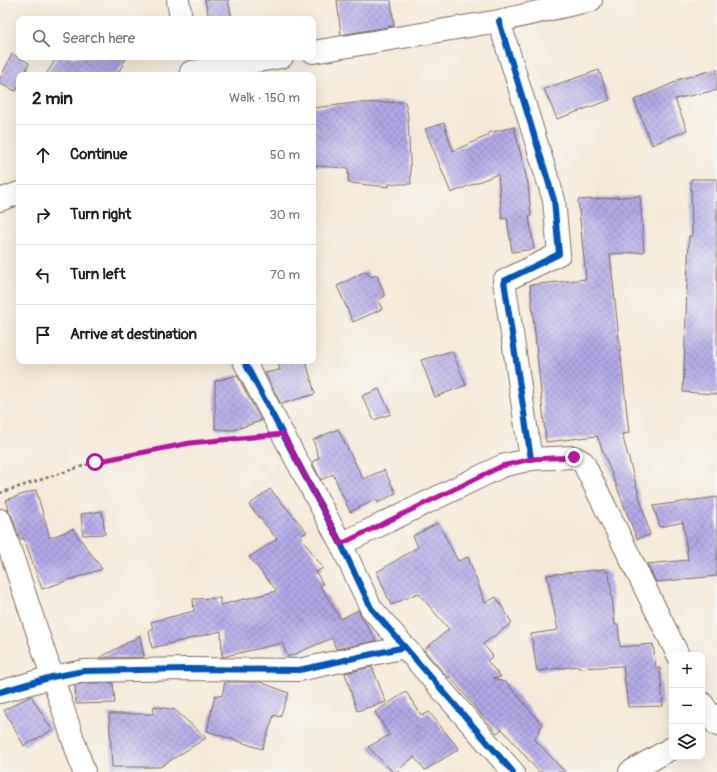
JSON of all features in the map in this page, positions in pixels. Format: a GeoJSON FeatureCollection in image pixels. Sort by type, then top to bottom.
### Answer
{"type":"FeatureCollection","features":[{"type":"Feature","properties":{"kind":"street"},"geometry":{"type":"LineString","coordinates":[[178,0],[180,16]]}},
{"type":"Feature","properties":{"kind":"street"},"geometry":{"type":"LineString","coordinates":[[316,52],[499,21],[591,0]]}},
{"type":"Feature","properties":{"kind":"street"},"geometry":{"type":"LineString","coordinates":[[499,21],[554,200],[559,254],[504,281],[531,459]]}},
{"type":"Feature","properties":{"kind":"street"},"geometry":{"type":"LineString","coordinates":[[190,68],[257,60]]}},
{"type":"Feature","properties":{"kind":"street"},"geometry":{"type":"LineString","coordinates":[[0,200],[16,194]]}},
{"type":"Feature","properties":{"kind":"street"},"geometry":{"type":"LineString","coordinates":[[246,364],[341,544],[371,608],[514,772]]}},
{"type":"Feature","properties":{"kind":"street"},"geometry":{"type":"LineString","coordinates":[[341,544],[502,466],[531,459],[574,457],[583,462],[677,652]]}},
{"type":"Feature","properties":{"kind":"street"},"geometry":{"type":"LineString","coordinates":[[0,520],[84,772]]}},
{"type":"Feature","properties":{"kind":"street"},"geometry":{"type":"LineString","coordinates":[[0,692],[52,677],[84,671],[189,669],[299,670],[405,647]]}},
{"type":"Feature","properties":{"kind":"street"},"geometry":{"type":"LineString","coordinates":[[705,707],[717,725]]}},
{"type":"Feature","properties":{"kind":"street"},"geometry":{"type":"LineString","coordinates":[[705,736],[717,737]]}},
{"type":"Feature","properties":{"kind":"street"},"geometry":{"type":"LineString","coordinates":[[630,772],[669,750]]}},
{"type":"Feature","properties":{"kind":"path"},"geometry":{"type":"LineString","coordinates":[[0,493],[95,462],[190,443],[283,434]]}},
{"type":"Feature","properties":{"kind":"building"},"geometry":{"type":"Polygon","coordinates":[[[205,0],[228,0],[231,16],[208,16],[205,0]]]}},
{"type":"Feature","properties":{"kind":"building"},"geometry":{"type":"Polygon","coordinates":[[[337,0],[391,0],[394,26],[341,35],[337,0]]]}},
{"type":"Feature","properties":{"kind":"building"},"geometry":{"type":"Polygon","coordinates":[[[12,54],[16,56],[16,60],[23,60],[29,63],[25,72],[16,72],[16,91],[0,84],[0,79],[12,54]]]}},
{"type":"Feature","properties":{"kind":"building"},"geometry":{"type":"Polygon","coordinates":[[[55,60],[125,60],[119,72],[48,72],[55,60]]]}},
{"type":"Feature","properties":{"kind":"building"},"geometry":{"type":"Polygon","coordinates":[[[717,69],[717,90],[675,99],[687,130],[652,145],[634,100],[678,81],[677,80],[717,69]]]}},
{"type":"Feature","properties":{"kind":"building"},"geometry":{"type":"Polygon","coordinates":[[[599,70],[610,100],[557,119],[544,89],[599,70]]]}},
{"type":"Feature","properties":{"kind":"building"},"geometry":{"type":"Polygon","coordinates":[[[405,102],[408,116],[411,184],[389,184],[389,187],[349,183],[348,168],[316,166],[316,108],[355,103],[405,102]]]}},
{"type":"Feature","properties":{"kind":"building"},"geometry":{"type":"Polygon","coordinates":[[[444,123],[453,151],[489,135],[488,133],[514,127],[528,184],[531,216],[529,216],[534,249],[512,252],[507,218],[502,219],[498,174],[451,193],[425,129],[444,123]]]}},
{"type":"Feature","properties":{"kind":"building"},"geometry":{"type":"Polygon","coordinates":[[[691,179],[717,179],[717,394],[683,392],[689,236],[692,236],[691,179]]]}},
{"type":"Feature","properties":{"kind":"building"},"geometry":{"type":"Polygon","coordinates":[[[640,196],[644,252],[610,254],[629,433],[622,434],[650,535],[637,539],[597,436],[546,442],[530,285],[586,279],[578,200],[640,196]]]}},
{"type":"Feature","properties":{"kind":"building"},"geometry":{"type":"Polygon","coordinates":[[[366,271],[371,277],[377,275],[385,296],[378,300],[382,309],[353,322],[337,286],[366,271]]]}},
{"type":"Feature","properties":{"kind":"building"},"geometry":{"type":"Polygon","coordinates":[[[452,351],[466,385],[435,397],[421,360],[452,351]]]}},
{"type":"Feature","properties":{"kind":"building"},"geometry":{"type":"Polygon","coordinates":[[[278,364],[307,364],[315,394],[281,404],[265,373],[280,370],[278,364]]]}},
{"type":"Feature","properties":{"kind":"building"},"geometry":{"type":"Polygon","coordinates":[[[237,375],[261,421],[233,430],[215,429],[215,381],[237,375]]]}},
{"type":"Feature","properties":{"kind":"building"},"geometry":{"type":"Polygon","coordinates":[[[379,389],[391,414],[374,420],[362,396],[379,389]]]}},
{"type":"Feature","properties":{"kind":"building"},"geometry":{"type":"Polygon","coordinates":[[[338,429],[363,479],[384,470],[396,493],[378,503],[377,499],[350,512],[333,474],[321,480],[312,462],[319,458],[313,440],[338,429]]]}},
{"type":"Feature","properties":{"kind":"building"},"geometry":{"type":"Polygon","coordinates":[[[270,489],[307,532],[300,536],[323,568],[316,572],[323,584],[320,586],[341,619],[358,610],[376,641],[336,649],[332,638],[288,657],[282,643],[222,657],[221,631],[152,648],[149,631],[153,628],[151,622],[194,611],[193,599],[220,598],[220,605],[277,591],[249,557],[277,539],[249,505],[270,489]]]}},
{"type":"Feature","properties":{"kind":"building"},"geometry":{"type":"Polygon","coordinates":[[[36,490],[50,538],[73,529],[102,569],[42,589],[24,538],[20,540],[12,516],[7,510],[9,510],[6,500],[36,490]]]}},
{"type":"Feature","properties":{"kind":"building"},"geometry":{"type":"Polygon","coordinates":[[[717,497],[717,576],[656,582],[647,564],[688,560],[683,522],[660,527],[653,506],[717,497]]]}},
{"type":"Feature","properties":{"kind":"building"},"geometry":{"type":"Polygon","coordinates":[[[102,511],[105,534],[83,535],[81,514],[102,511]]]}},
{"type":"Feature","properties":{"kind":"building"},"geometry":{"type":"Polygon","coordinates":[[[438,523],[458,561],[468,557],[485,603],[496,597],[512,623],[483,644],[493,656],[487,661],[501,677],[493,678],[507,683],[542,725],[535,740],[565,772],[539,772],[502,729],[497,733],[449,676],[448,678],[424,650],[449,629],[418,593],[391,605],[377,572],[418,547],[413,536],[438,523]]]}},
{"type":"Feature","properties":{"kind":"building"},"geometry":{"type":"Polygon","coordinates":[[[605,569],[606,572],[609,572],[615,625],[618,625],[620,647],[653,644],[656,668],[660,668],[663,706],[628,707],[623,666],[578,668],[578,666],[537,671],[531,634],[558,630],[547,575],[605,569]]]}},
{"type":"Feature","properties":{"kind":"building"},"geometry":{"type":"Polygon","coordinates":[[[140,636],[144,657],[99,658],[140,636]]]}},
{"type":"Feature","properties":{"kind":"building"},"geometry":{"type":"Polygon","coordinates":[[[372,667],[386,702],[357,711],[345,673],[372,667]]]}},
{"type":"Feature","properties":{"kind":"building"},"geometry":{"type":"Polygon","coordinates":[[[225,682],[260,682],[289,693],[280,717],[274,715],[262,749],[207,731],[215,695],[222,696],[225,682]]]}},
{"type":"Feature","properties":{"kind":"building"},"geometry":{"type":"Polygon","coordinates":[[[85,683],[113,683],[115,703],[76,704],[75,685],[85,683]]]}},
{"type":"Feature","properties":{"kind":"building"},"geometry":{"type":"Polygon","coordinates":[[[406,692],[422,716],[429,712],[459,749],[425,770],[414,757],[396,772],[393,772],[368,747],[389,735],[375,712],[406,692]]]}},
{"type":"Feature","properties":{"kind":"building"},"geometry":{"type":"Polygon","coordinates":[[[31,696],[52,730],[24,746],[4,710],[31,696]]]}},
{"type":"Feature","properties":{"kind":"building"},"geometry":{"type":"Polygon","coordinates":[[[154,706],[175,710],[206,738],[160,767],[112,767],[109,714],[153,714],[154,706]]]}},
{"type":"Feature","properties":{"kind":"cycle path"},"geometry":{"type":"LineString","coordinates":[[499,21],[554,200],[559,254],[504,281],[531,459]]}},
{"type":"Feature","properties":{"kind":"cycle path"},"geometry":{"type":"LineString","coordinates":[[246,364],[341,544],[371,608],[513,772]]}},
{"type":"Feature","properties":{"kind":"cycle path"},"geometry":{"type":"LineString","coordinates":[[0,692],[52,677],[84,671],[189,669],[299,670],[405,647]]}},
{"type":"Feature","properties":{"kind":"route"},"geometry":{"type":"LineString","coordinates":[[95,462],[190,443],[283,434],[341,544],[428,500],[502,466],[531,459],[574,457]]}}]}
